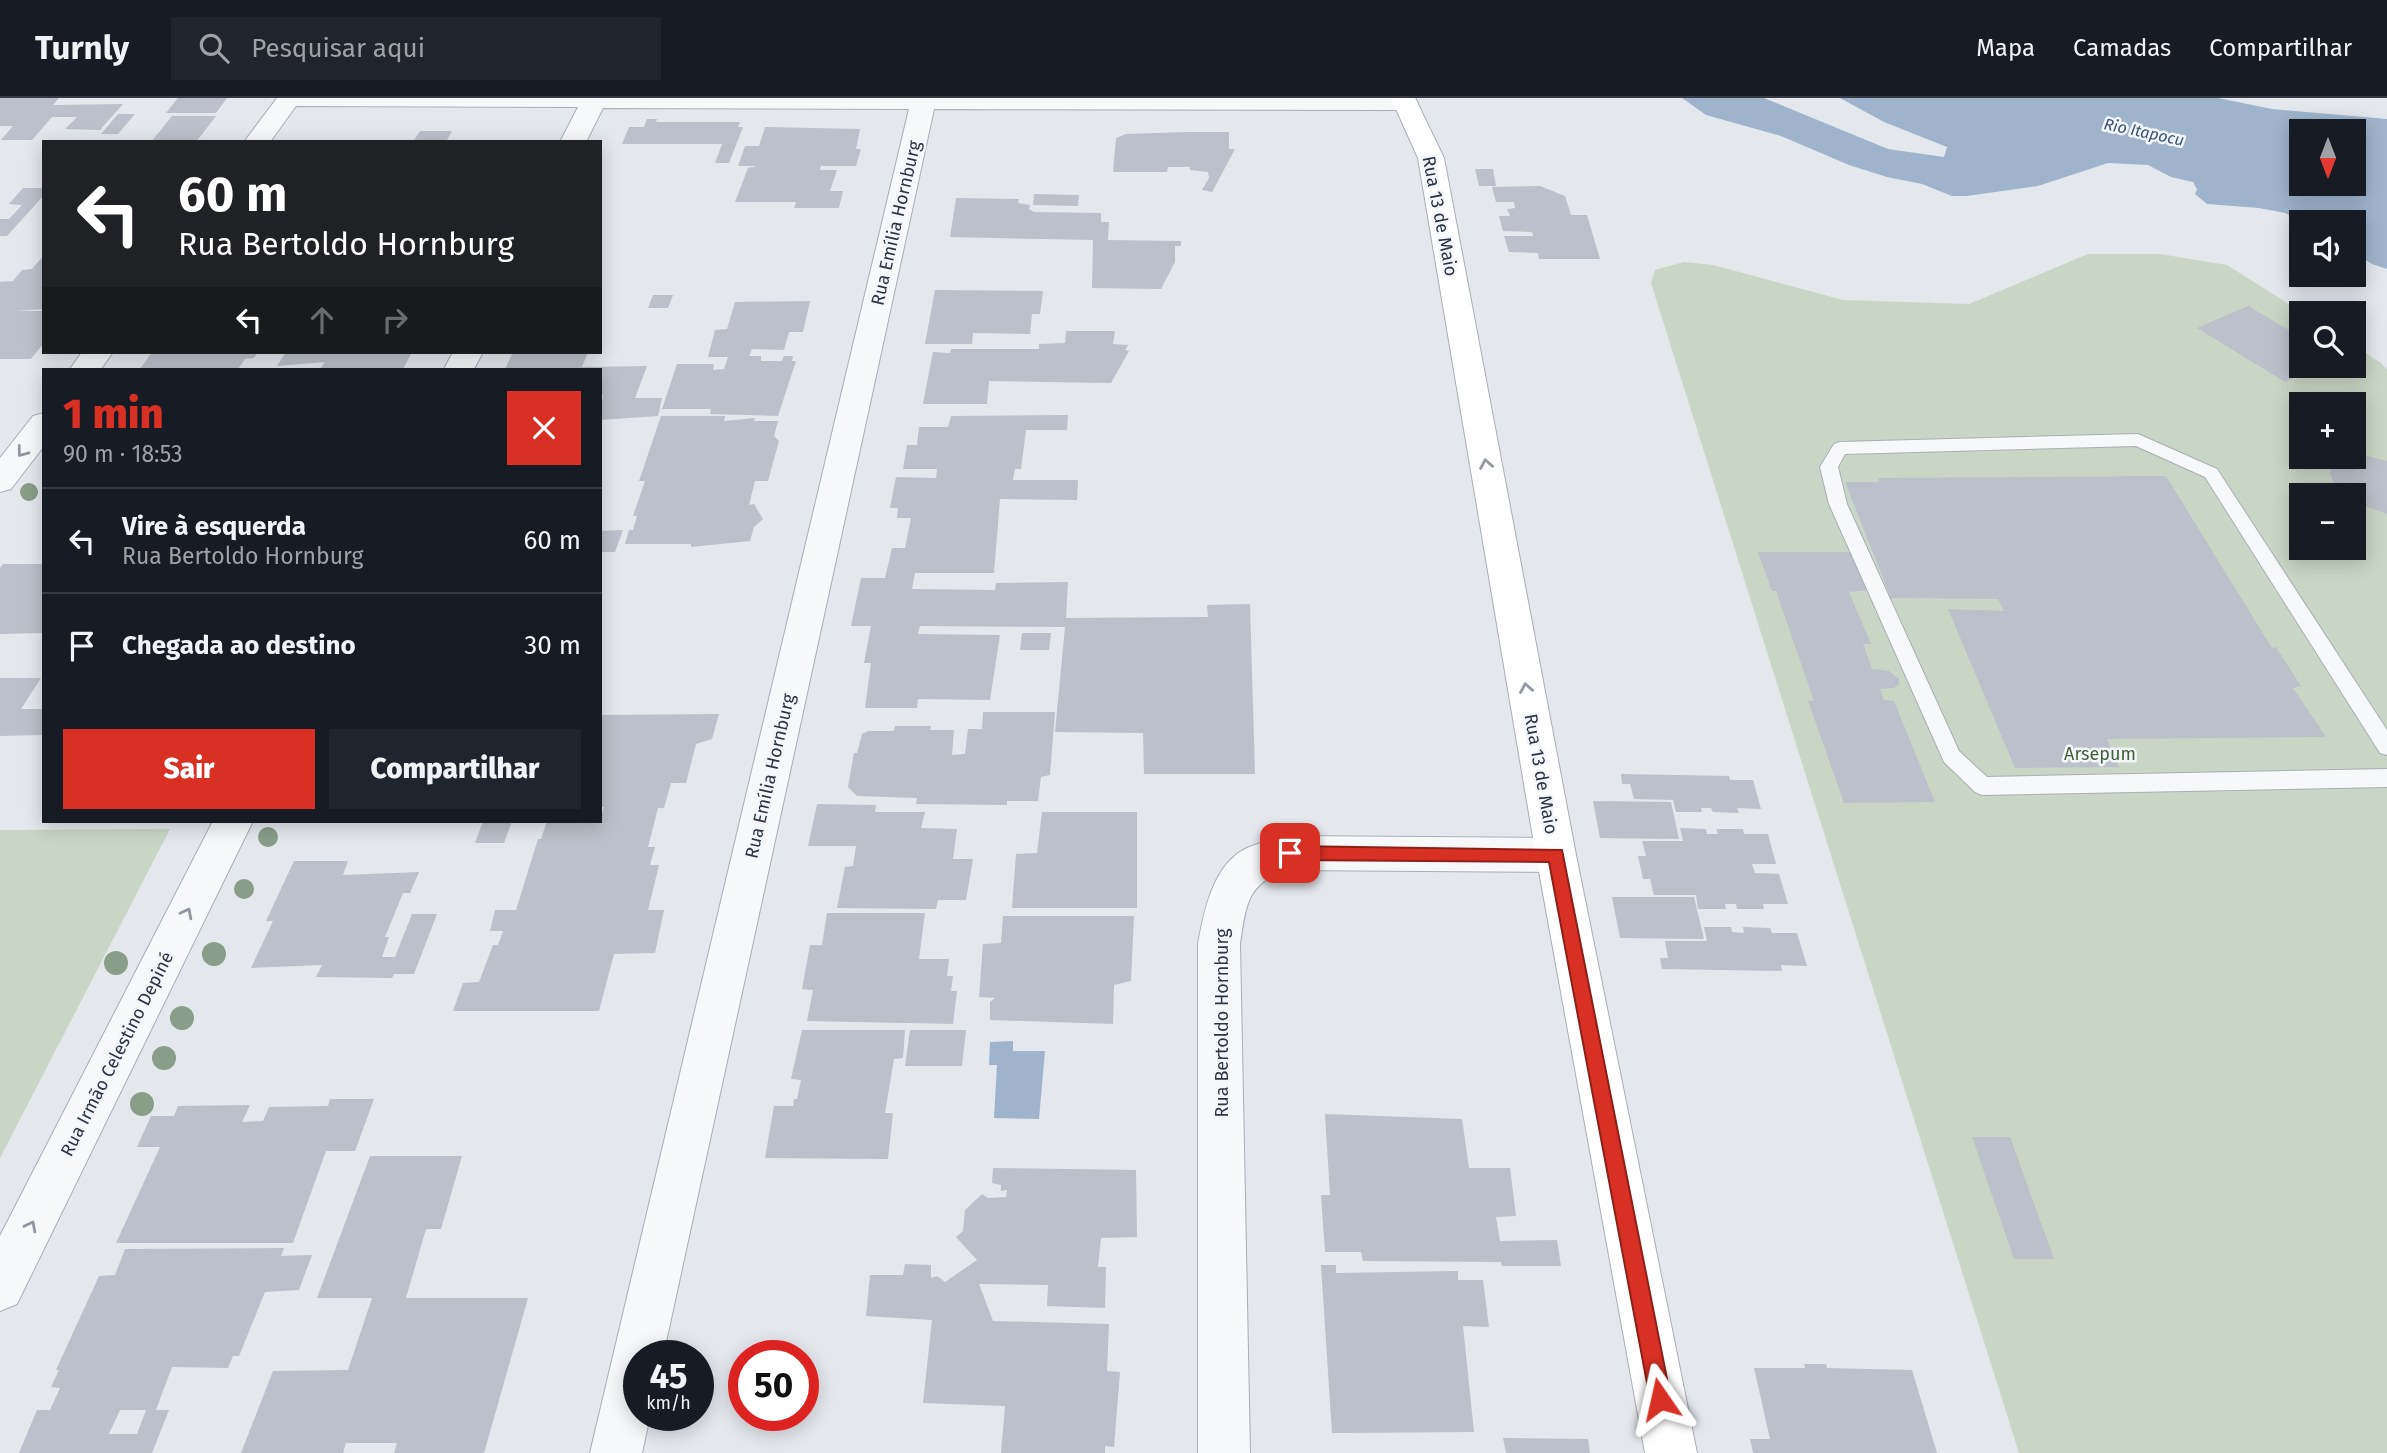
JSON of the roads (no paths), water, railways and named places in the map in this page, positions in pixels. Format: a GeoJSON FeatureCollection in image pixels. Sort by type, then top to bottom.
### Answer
{"type":"FeatureCollection","features":[{"type":"Feature","properties":{"kind":"main road","name":"Rua 13 de Maio"},"geometry":{"type":"LineString","coordinates":[[1405,101],[1431,158],[1556,855],[1671,1453]]}},
{"type":"Feature","properties":{"kind":"street"},"geometry":{"type":"LineString","coordinates":[[258,140],[289,98],[1405,101]]}},
{"type":"Feature","properties":{"kind":"street"},"geometry":{"type":"LineString","coordinates":[[574,140],[595,99]]}},
{"type":"Feature","properties":{"kind":"street","name":"Rua Emília Hornburg"},"geometry":{"type":"LineString","coordinates":[[616,1453],[923,99]]}},
{"type":"Feature","properties":{"kind":"street"},"geometry":{"type":"LineString","coordinates":[[86,368],[96,354]]}},
{"type":"Feature","properties":{"kind":"street"},"geometry":{"type":"LineString","coordinates":[[0,481],[42,427]]}},
{"type":"Feature","properties":{"kind":"street","name":"Rua Irmão Celestino Depiné"},"geometry":{"type":"LineString","coordinates":[[0,1287],[232,823]]}},
{"type":"Feature","properties":{"kind":"street","name":"Rua Bertoldo Hornburg"},"geometry":{"type":"LineString","coordinates":[[1224,1453],[1219,944],[1224,910],[1237,882],[1259,862],[1290,853],[1556,855]]}},
{"type":"Feature","properties":{"kind":"lane"},"geometry":{"type":"LineString","coordinates":[[2387,747],[2211,473],[2138,440],[1840,448],[1829,467],[1838,504],[1951,756],[1982,786],[2387,778]]}},
{"type":"Feature","properties":{"kind":"water","name":"Rio Itapocu"},"geometry":{"type":"Polygon","coordinates":[[[1682,98],[1764,98],[1888,149],[1944,157],[1947,147],[1884,122],[1840,98],[2218,98],[2272,109],[2387,119],[2387,269],[2366,260],[2366,210],[2289,210],[2289,215],[2259,208],[2207,204],[2195,194],[2197,189],[2193,182],[2171,177],[2148,165],[2108,163],[2038,186],[1952,196],[1922,184],[1849,165],[1781,136],[1706,115],[1682,98]]]}},
{"type":"Feature","properties":{"kind":"water"},"geometry":{"type":"Polygon","coordinates":[[[1013,1041],[1013,1051],[1045,1051],[1039,1119],[994,1118],[997,1065],[989,1065],[990,1042],[1013,1041]]]}},
{"type":"Feature","properties":{"kind":"park label","name":"Arsepum"},"geometry":{"type":"Point","coordinates":[2100,754]}}]}
